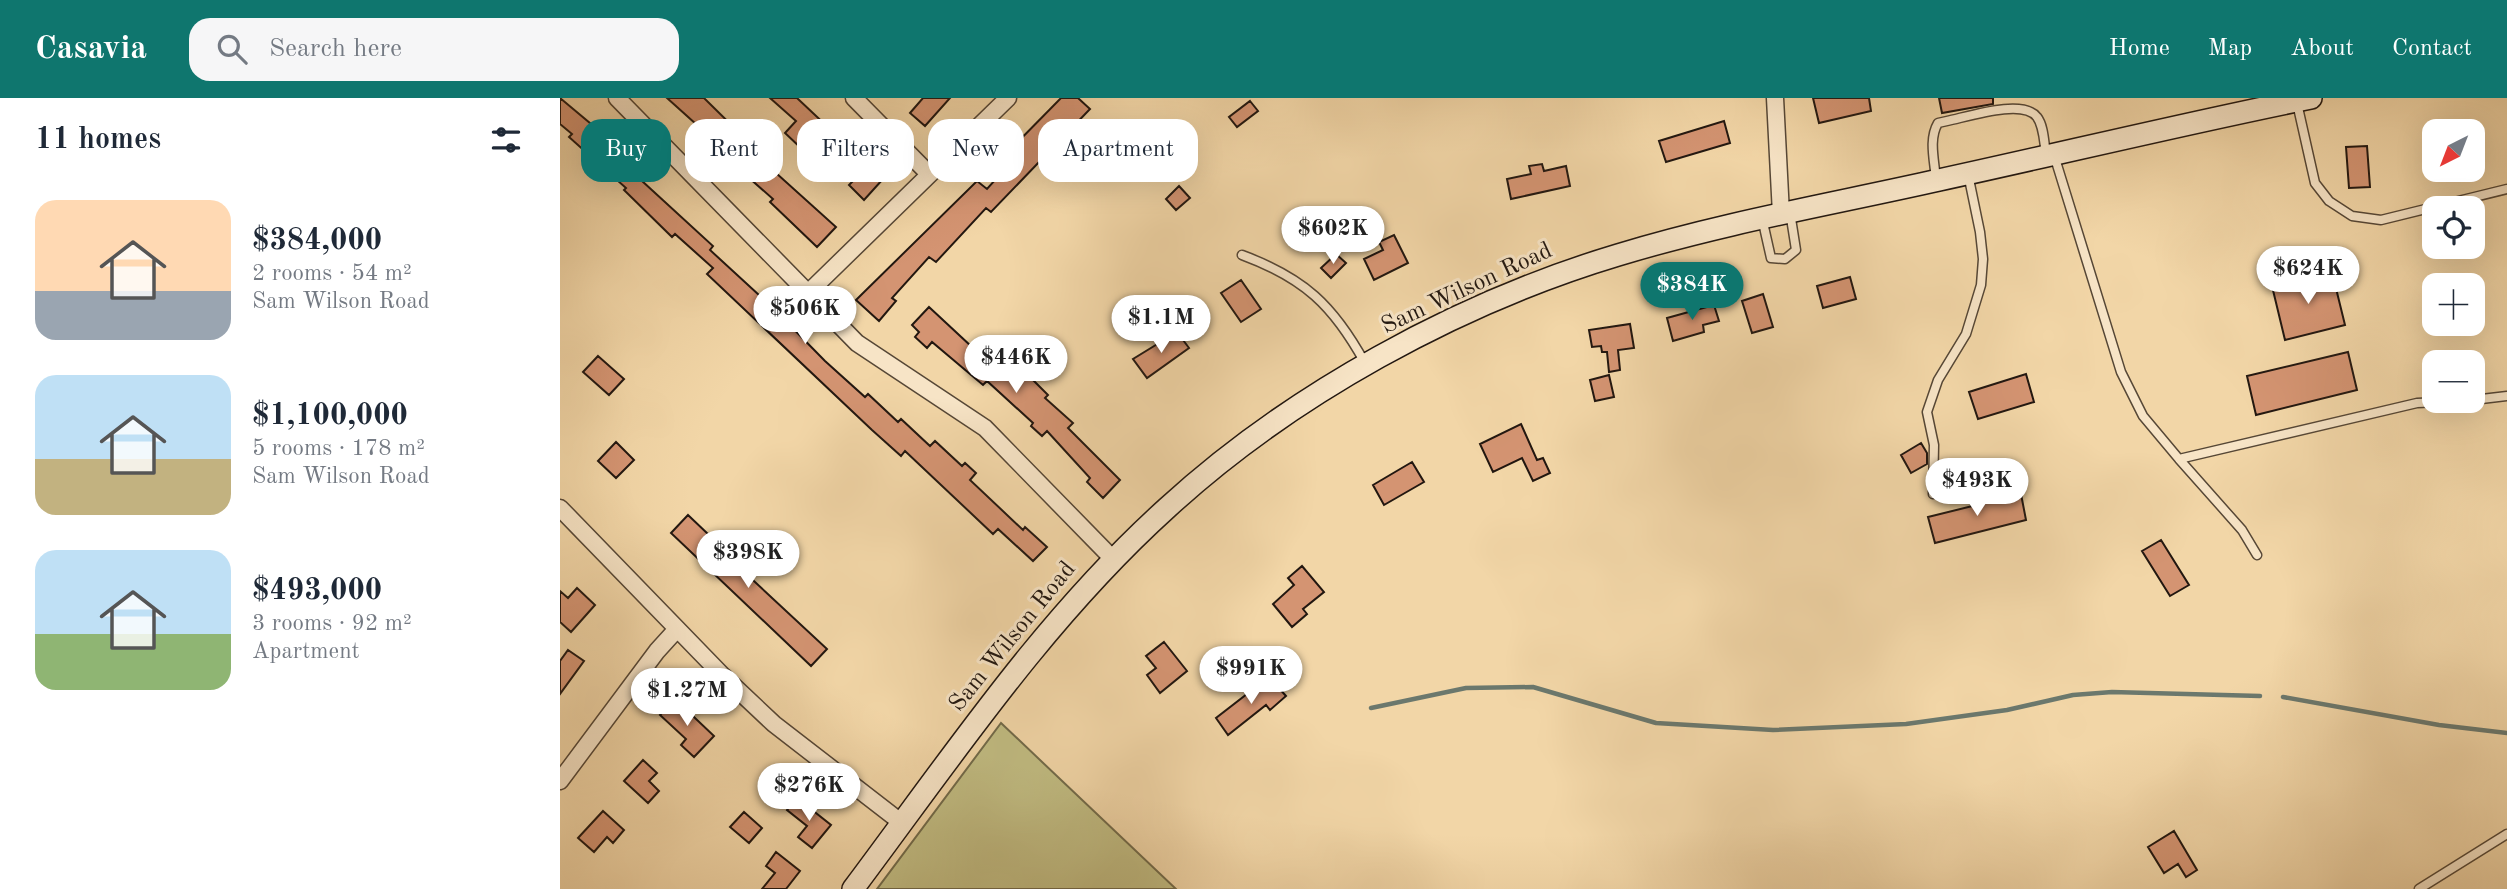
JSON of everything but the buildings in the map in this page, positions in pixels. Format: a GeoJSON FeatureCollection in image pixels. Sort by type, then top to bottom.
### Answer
{"type":"FeatureCollection","features":[{"type":"Feature","properties":{"kind":"street"},"geometry":{"type":"LineString","coordinates":[[617,98],[857,343],[985,428],[1113,559]]}},
{"type":"Feature","properties":{"kind":"street"},"geometry":{"type":"LineString","coordinates":[[854,98],[928,173]]}},
{"type":"Feature","properties":{"kind":"street"},"geometry":{"type":"LineString","coordinates":[[986,119],[1008,98]]}},
{"type":"Feature","properties":{"kind":"street"},"geometry":{"type":"LineString","coordinates":[[1775,98],[1778,215]]}},
{"type":"Feature","properties":{"kind":"street","name":"Sam Wilson Road"},"geometry":{"type":"LineString","coordinates":[[853,889],[1018,668],[1075,598],[1113,559],[1169,505],[1224,460],[1309,401],[1367,366],[1460,317],[1553,276],[1674,239],[2050,156],[2239,110],[2304,100]]}},
{"type":"Feature","properties":{"kind":"street"},"geometry":{"type":"LineString","coordinates":[[808,292],[928,175]]}},
{"type":"Feature","properties":{"kind":"street"},"geometry":{"type":"LineString","coordinates":[[560,508],[774,724],[902,823]]}},
{"type":"Feature","properties":{"kind":"street"},"geometry":{"type":"LineString","coordinates":[[560,780],[657,650],[677,629]]}},
{"type":"Feature","properties":{"kind":"lane"},"geometry":{"type":"LineString","coordinates":[[2304,100],[2315,183],[2329,201],[2352,216],[2381,220],[2507,189]]}},
{"type":"Feature","properties":{"kind":"lane"},"geometry":{"type":"LineString","coordinates":[[1936,181],[1933,144],[1938,123],[1998,110],[2020,108],[2035,114],[2040,122],[2121,372],[2143,416],[2242,530],[2257,555]]}},
{"type":"Feature","properties":{"kind":"lane"},"geometry":{"type":"LineString","coordinates":[[1933,494],[1934,445],[1927,412],[1938,380],[1966,334],[1981,285],[1983,259],[1980,232],[1968,174]]}},
{"type":"Feature","properties":{"kind":"lane"},"geometry":{"type":"LineString","coordinates":[[1778,215],[1796,250],[1785,260],[1771,258],[1778,215]]}},
{"type":"Feature","properties":{"kind":"lane"},"geometry":{"type":"LineString","coordinates":[[1242,255],[1273,267],[1313,292],[1347,331],[1367,366]]}},
{"type":"Feature","properties":{"kind":"lane"},"geometry":{"type":"LineString","coordinates":[[2485,399],[2507,396]]}},
{"type":"Feature","properties":{"kind":"lane"},"geometry":{"type":"LineString","coordinates":[[2179,459],[2422,403]]}},
{"type":"Feature","properties":{"kind":"lane"},"geometry":{"type":"LineString","coordinates":[[2418,889],[2507,834]]}},
{"type":"Feature","properties":{"kind":"shaded area"},"geometry":{"type":"Polygon","coordinates":[[[1001,723],[1176,889],[877,889],[1001,723]]]}},
{"type":"Feature","properties":{"kind":"waterway"},"geometry":{"type":"LineString","coordinates":[[1371,708],[1466,688],[1533,687],[1656,723],[1773,730],[1906,724],[2007,710],[2073,695],[2112,692],[2260,696]]}},
{"type":"Feature","properties":{"kind":"waterway"},"geometry":{"type":"LineString","coordinates":[[2283,697],[2439,725],[2507,733]]}}]}
